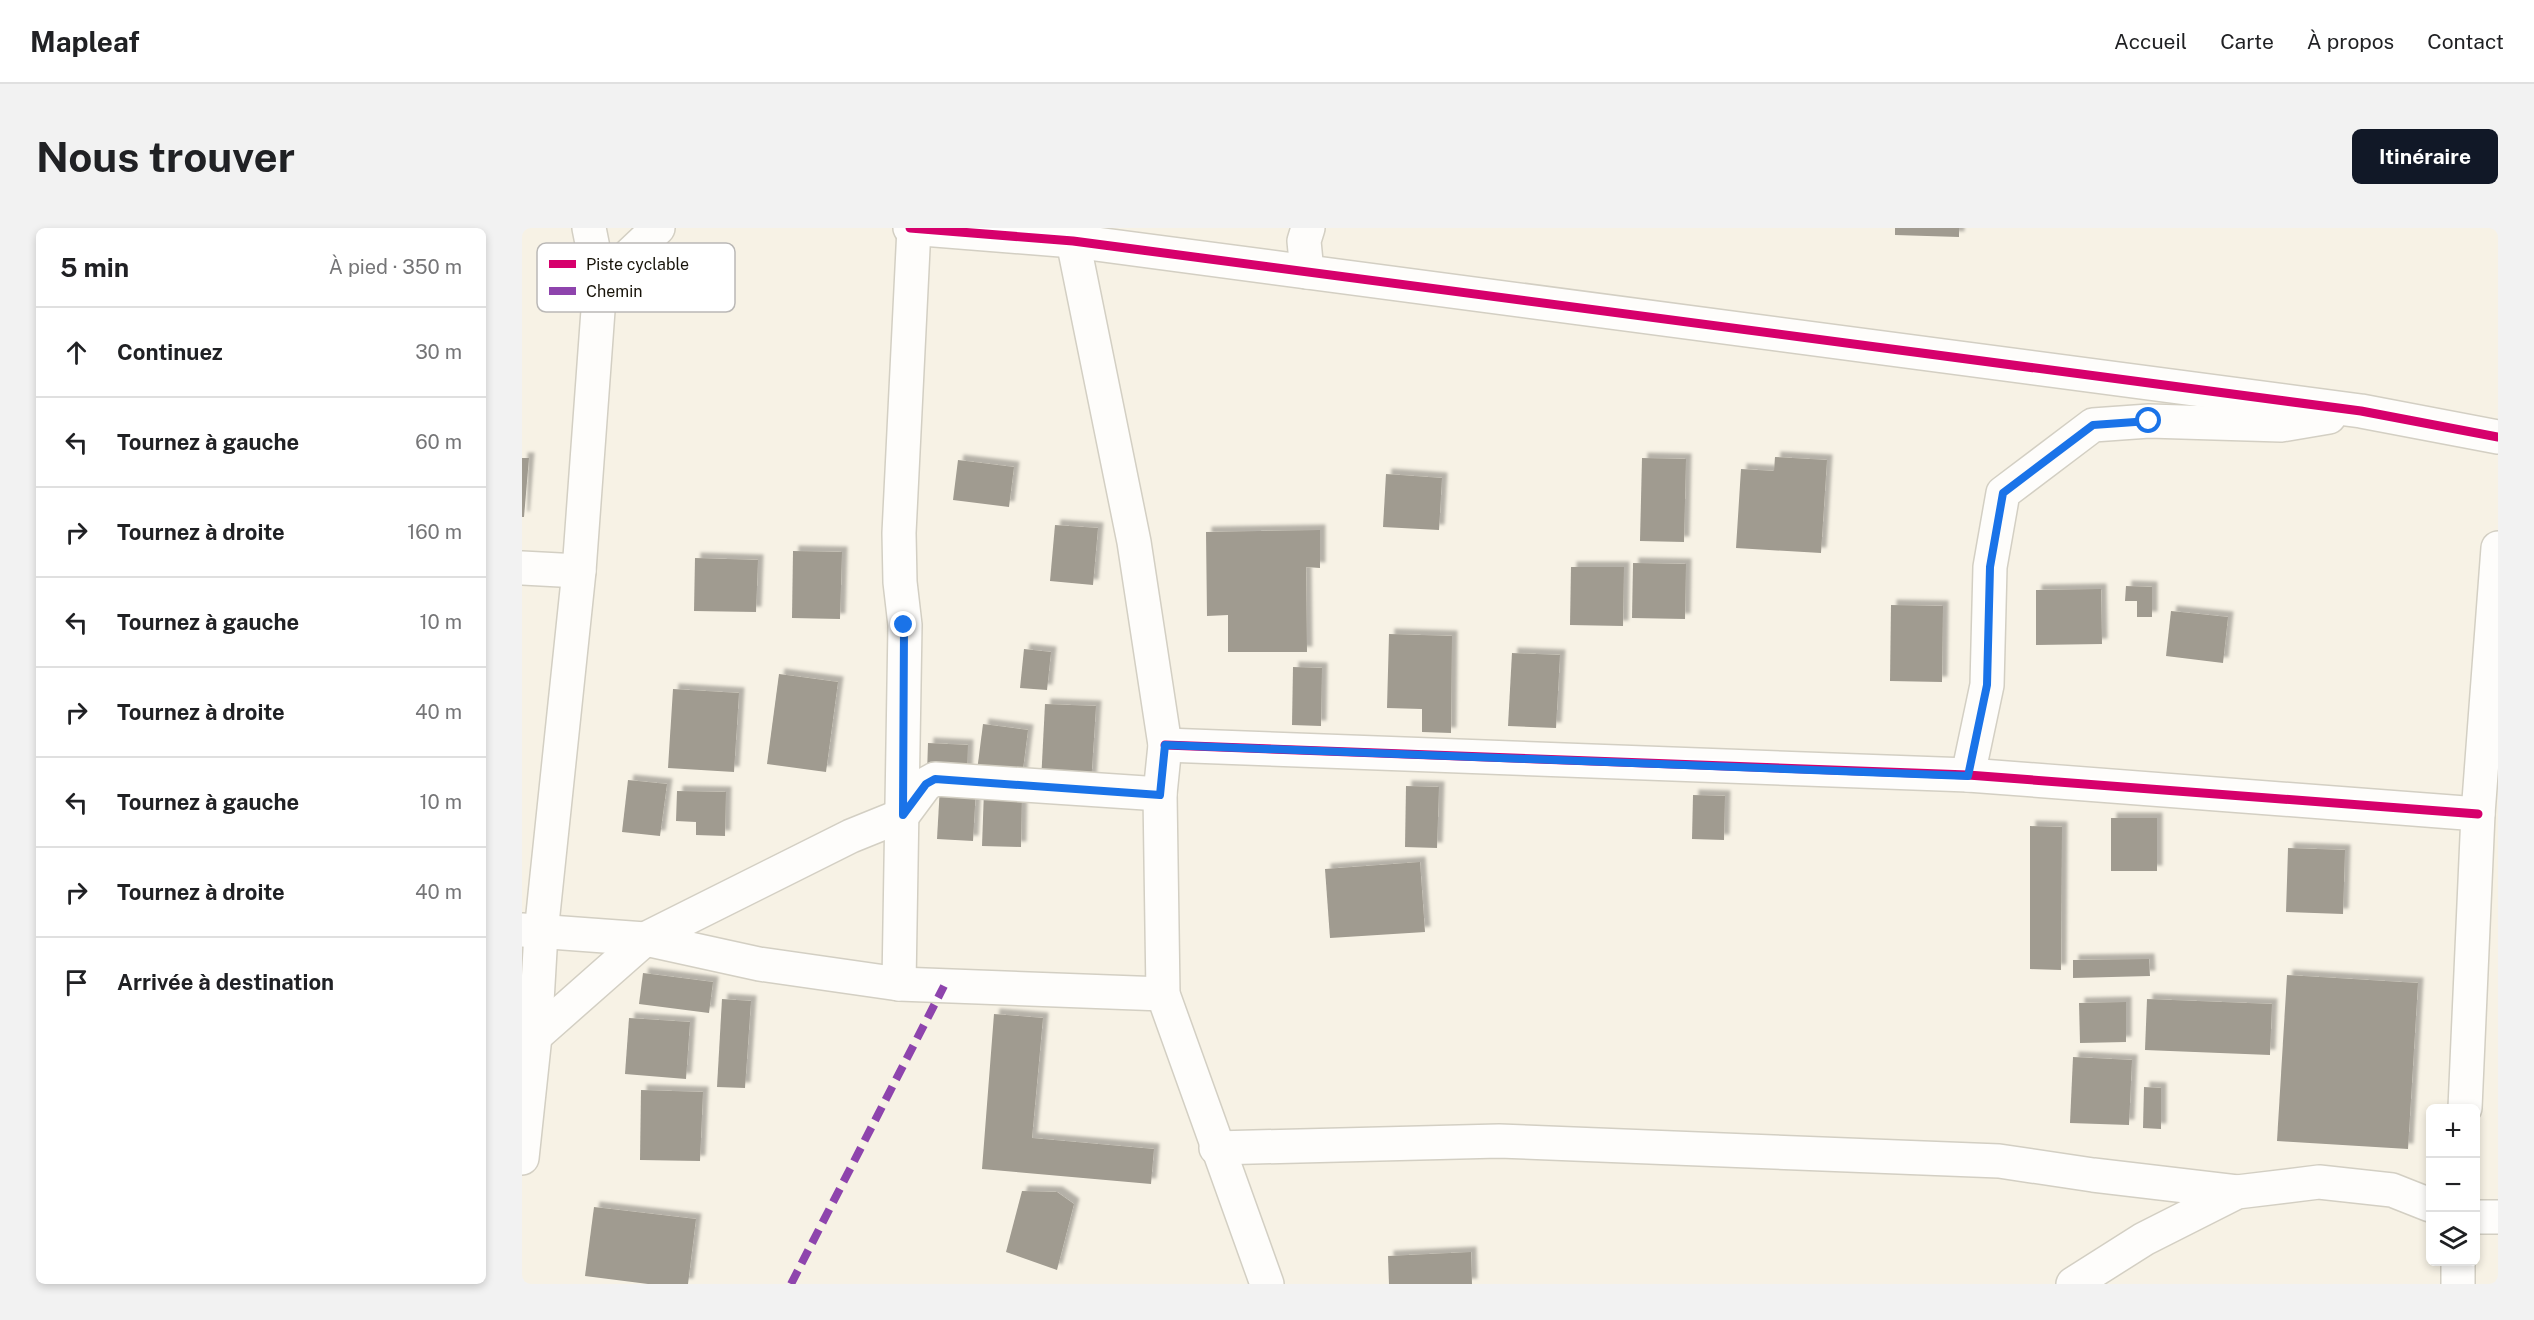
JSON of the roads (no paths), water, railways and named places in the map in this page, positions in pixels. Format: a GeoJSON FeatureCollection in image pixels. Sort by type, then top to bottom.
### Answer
{"type":"FeatureCollection","features":[{"type":"Feature","properties":{"kind":"street"},"geometry":{"type":"LineString","coordinates":[[589,228],[592,243]]}},
{"type":"Feature","properties":{"kind":"street"},"geometry":{"type":"LineString","coordinates":[[642,243],[658,228]]}},
{"type":"Feature","properties":{"kind":"street"},"geometry":{"type":"LineString","coordinates":[[899,984],[904,625],[899,533],[913,228],[1073,241],[2361,411],[2498,437]]}},
{"type":"Feature","properties":{"kind":"street"},"geometry":{"type":"LineString","coordinates":[[1307,272],[1304,242],[1308,228]]}},
{"type":"Feature","properties":{"kind":"street"},"geometry":{"type":"LineString","coordinates":[[1073,241],[1134,542],[1165,745],[1160,795],[1163,994],[1176,1036],[1195,1080],[1216,1148],[1267,1284]]}},
{"type":"Feature","properties":{"kind":"street"},"geometry":{"type":"LineString","coordinates":[[522,1158],[535,1036],[531,932],[579,571],[598,312]]}},
{"type":"Feature","properties":{"kind":"street"},"geometry":{"type":"LineString","coordinates":[[1968,776],[1987,685],[1990,567],[2003,493],[2093,425],[2149,421],[2281,425],[2361,411]]}},
{"type":"Feature","properties":{"kind":"street"},"geometry":{"type":"LineString","coordinates":[[2465,1104],[2487,870],[2478,814],[2498,548]]}},
{"type":"Feature","properties":{"kind":"street"},"geometry":{"type":"LineString","coordinates":[[522,568],[579,571]]}},
{"type":"Feature","properties":{"kind":"street"},"geometry":{"type":"LineString","coordinates":[[1165,745],[1968,776],[2478,814]]}},
{"type":"Feature","properties":{"kind":"street"},"geometry":{"type":"LineString","coordinates":[[535,1036],[645,939],[851,836],[903,815],[926,784],[935,779],[1160,795]]}},
{"type":"Feature","properties":{"kind":"street"},"geometry":{"type":"LineString","coordinates":[[531,932],[645,939],[759,964],[899,984],[1163,994]]}},
{"type":"Feature","properties":{"kind":"street"},"geometry":{"type":"LineString","coordinates":[[1216,1148],[1499,1141],[2000,1161],[2237,1192],[2319,1182],[2392,1190],[2426,1203]]}},
{"type":"Feature","properties":{"kind":"street"},"geometry":{"type":"LineString","coordinates":[[2073,1284],[2144,1239],[2237,1192]]}},
{"type":"Feature","properties":{"kind":"street"},"geometry":{"type":"LineString","coordinates":[[2480,1217],[2498,1217]]}},
{"type":"Feature","properties":{"kind":"street"},"geometry":{"type":"LineString","coordinates":[[2458,1266],[2458,1284]]}}]}
